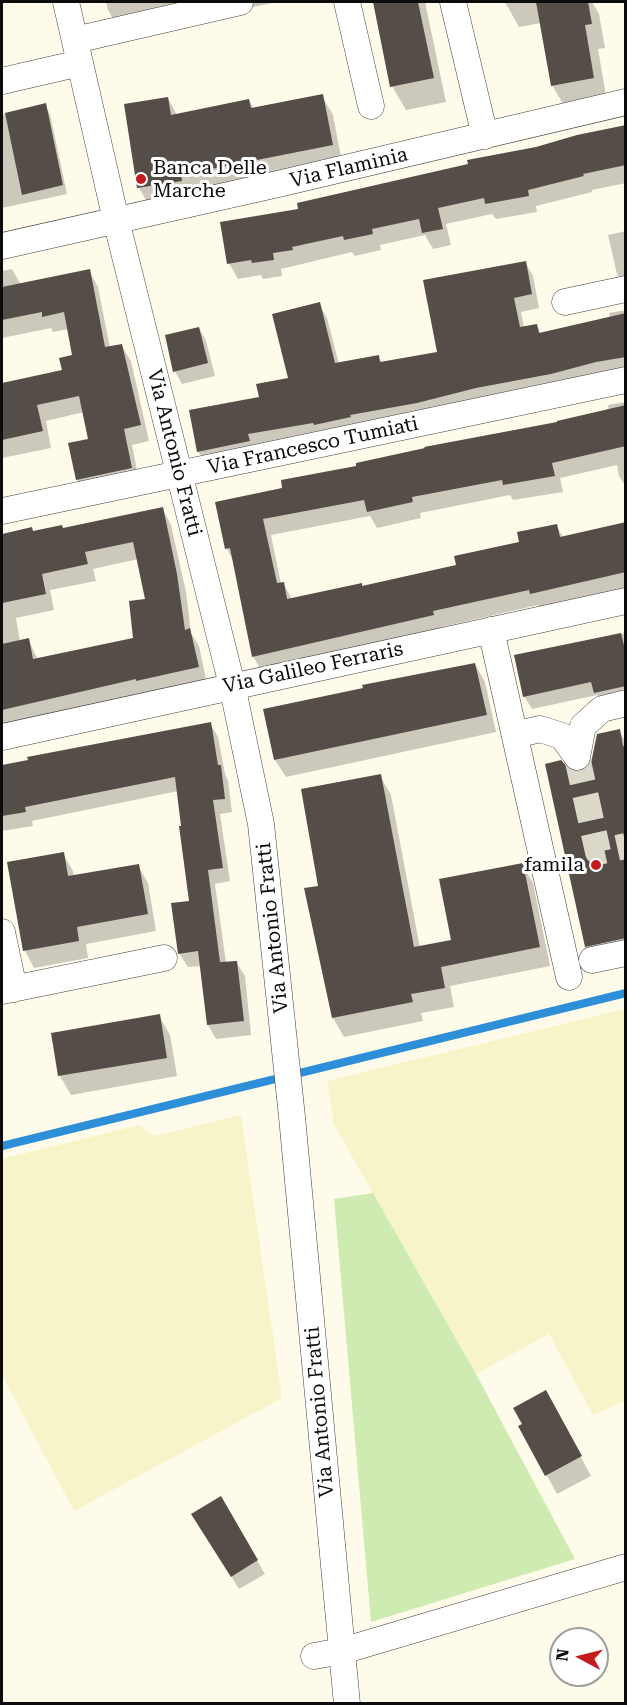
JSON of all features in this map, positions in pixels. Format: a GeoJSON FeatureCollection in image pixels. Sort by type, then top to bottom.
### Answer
{"type":"FeatureCollection","features":[{"type":"Feature","properties":{"kind":"street","name":"Via Antonio Fratti"},"geometry":{"type":"LineString","coordinates":[[66,2],[116,220],[232,685],[261,824],[291,1101],[347,1704]]}},
{"type":"Feature","properties":{"kind":"street"},"geometry":{"type":"LineString","coordinates":[[2,81],[78,52],[240,2]]}},
{"type":"Feature","properties":{"kind":"street"},"geometry":{"type":"LineString","coordinates":[[347,2],[371,106]]}},
{"type":"Feature","properties":{"kind":"street"},"geometry":{"type":"LineString","coordinates":[[453,2],[485,136]]}},
{"type":"Feature","properties":{"kind":"street","name":"Via Flaminia"},"geometry":{"type":"LineString","coordinates":[[2,246],[626,102]]}},
{"type":"Feature","properties":{"kind":"street"},"geometry":{"type":"LineString","coordinates":[[564,302],[626,289]]}},
{"type":"Feature","properties":{"kind":"street","name":"Via Francesco Tumiati"},"geometry":{"type":"LineString","coordinates":[[2,511],[626,380]]}},
{"type":"Feature","properties":{"kind":"street","name":"Via Galileo Ferraris"},"geometry":{"type":"LineString","coordinates":[[2,736],[626,601]]}},
{"type":"Feature","properties":{"kind":"street"},"geometry":{"type":"LineString","coordinates":[[490,630],[569,977]]}},
{"type":"Feature","properties":{"kind":"street"},"geometry":{"type":"LineString","coordinates":[[515,735],[540,729],[562,736],[577,757],[583,726],[602,709],[626,703]]}},
{"type":"Feature","properties":{"kind":"street"},"geometry":{"type":"LineString","coordinates":[[2,932],[8,990],[164,958]]}},
{"type":"Feature","properties":{"kind":"street"},"geometry":{"type":"LineString","coordinates":[[592,960],[626,953]]}},
{"type":"Feature","properties":{"kind":"street"},"geometry":{"type":"LineString","coordinates":[[314,1656],[342,1651],[551,1588],[626,1568]]}},
{"type":"Feature","properties":{"kind":"shaded area"},"geometry":{"type":"Polygon","coordinates":[[[625,1009],[625,1401],[593,1415],[549,1334],[476,1374],[334,1125],[327,1081],[625,1009]]]}},
{"type":"Feature","properties":{"kind":"shaded area"},"geometry":{"type":"Polygon","coordinates":[[[241,1115],[282,1398],[74,1511],[2,1375],[2,1159],[139,1125],[154,1136],[241,1115]]]}},
{"type":"Feature","properties":{"kind":"green space"},"geometry":{"type":"Polygon","coordinates":[[[373,1193],[476,1374],[575,1559],[371,1622],[334,1199],[373,1193]]]}},
{"type":"Feature","properties":{"kind":"building"},"geometry":{"type":"Polygon","coordinates":[[[373,2],[418,2],[434,78],[390,87],[373,2]]]}},
{"type":"Feature","properties":{"kind":"building"},"geometry":{"type":"Polygon","coordinates":[[[536,2],[588,2],[592,24],[585,25],[594,78],[551,86],[536,2]]]}},
{"type":"Feature","properties":{"kind":"building"},"geometry":{"type":"Polygon","coordinates":[[[323,94],[333,145],[181,175],[182,181],[137,188],[124,104],[168,97],[171,115],[249,99],[251,108],[323,94]]]}},
{"type":"Feature","properties":{"kind":"building"},"geometry":{"type":"Polygon","coordinates":[[[46,103],[63,185],[22,195],[5,113],[46,103]]]}},
{"type":"Feature","properties":{"kind":"building"},"geometry":{"type":"Polygon","coordinates":[[[626,125],[626,165],[583,174],[584,176],[528,190],[529,196],[485,204],[484,198],[438,208],[443,229],[422,233],[419,219],[372,229],[373,234],[344,240],[343,236],[292,247],[293,250],[273,253],[274,260],[252,263],[251,260],[227,264],[220,222],[298,209],[297,203],[468,164],[467,160],[536,147],[577,135],[626,125]]]}},
{"type":"Feature","properties":{"kind":"building"},"geometry":{"type":"Polygon","coordinates":[[[526,261],[532,294],[514,298],[520,327],[537,324],[539,333],[626,313],[626,357],[476,388],[417,403],[350,415],[351,417],[314,425],[313,423],[248,434],[250,441],[197,452],[189,410],[259,397],[256,384],[288,378],[272,314],[320,302],[335,363],[379,355],[380,362],[437,352],[423,280],[526,261]]]}},
{"type":"Feature","properties":{"kind":"building"},"geometry":{"type":"Polygon","coordinates":[[[90,269],[105,347],[122,344],[141,425],[124,429],[132,468],[76,480],[68,443],[88,439],[79,396],[37,405],[43,431],[2,440],[2,383],[62,370],[59,358],[72,355],[64,312],[42,317],[42,312],[2,320],[2,287],[90,269]]]}},
{"type":"Feature","properties":{"kind":"building"},"geometry":{"type":"Polygon","coordinates":[[[199,327],[208,363],[173,372],[165,335],[199,327]]]}},
{"type":"Feature","properties":{"kind":"building"},"geometry":{"type":"Polygon","coordinates":[[[626,405],[626,446],[552,463],[555,476],[503,485],[502,480],[412,497],[413,502],[367,512],[364,500],[263,519],[277,583],[284,582],[287,599],[362,583],[362,586],[456,565],[454,556],[519,542],[517,532],[557,524],[560,537],[626,522],[626,572],[530,594],[529,590],[433,611],[434,615],[252,657],[230,548],[225,549],[215,502],[282,488],[281,480],[356,466],[356,463],[424,447],[557,422],[626,405]]]}},
{"type":"Feature","properties":{"kind":"building"},"geometry":{"type":"Polygon","coordinates":[[[163,507],[177,574],[185,630],[190,628],[199,667],[2,710],[2,644],[29,638],[33,659],[133,638],[129,601],[145,599],[133,542],[85,552],[88,564],[42,574],[46,594],[2,603],[2,534],[32,527],[33,531],[62,525],[63,528],[163,507]]]}},
{"type":"Feature","properties":{"kind":"building"},"geometry":{"type":"Polygon","coordinates":[[[621,633],[626,654],[626,686],[594,693],[591,682],[523,697],[514,655],[621,633]]]}},
{"type":"Feature","properties":{"kind":"building"},"geometry":{"type":"Polygon","coordinates":[[[475,663],[487,715],[274,760],[263,709],[363,688],[362,685],[475,663]]]}},
{"type":"Feature","properties":{"kind":"building"},"geometry":{"type":"Polygon","coordinates":[[[211,722],[218,765],[221,765],[225,799],[213,800],[223,868],[208,870],[220,962],[237,961],[244,1021],[207,1025],[198,951],[178,954],[171,903],[189,901],[175,777],[25,807],[26,812],[2,816],[2,765],[28,760],[27,757],[211,722]]]}},
{"type":"Feature","properties":{"kind":"building","name":"famila"},"geometry":{"type":"Polygon","coordinates":[[[620,729],[623,746],[626,746],[626,938],[585,947],[545,764],[561,760],[570,770],[582,771],[591,763],[597,734],[620,729]]]}},
{"type":"Feature","properties":{"kind":"building"},"geometry":{"type":"Polygon","coordinates":[[[381,774],[414,947],[451,940],[439,879],[523,863],[540,947],[441,967],[445,988],[411,994],[413,1002],[332,1018],[304,888],[318,886],[301,789],[381,774]]]}},
{"type":"Feature","properties":{"kind":"building"},"geometry":{"type":"Polygon","coordinates":[[[64,852],[68,876],[139,864],[148,914],[77,927],[79,941],[23,951],[7,862],[64,852]]]}},
{"type":"Feature","properties":{"kind":"building"},"geometry":{"type":"Polygon","coordinates":[[[160,1014],[167,1058],[58,1076],[51,1033],[160,1014]]]}},
{"type":"Feature","properties":{"kind":"building"},"geometry":{"type":"Polygon","coordinates":[[[546,1390],[582,1456],[545,1476],[518,1426],[522,1424],[513,1408],[546,1390]]]}},
{"type":"Feature","properties":{"kind":"building"},"geometry":{"type":"Polygon","coordinates":[[[221,1496],[258,1560],[231,1577],[191,1514],[221,1496]]]}},
{"type":"Feature","properties":{"kind":"waterway"},"geometry":{"type":"LineString","coordinates":[[2,1146],[626,993]]}},
{"type":"Feature","properties":{"kind":"tunnel"},"geometry":{"type":"LineString","coordinates":[[577,757],[598,852],[626,846]]}},
{"type":"Feature","properties":{"kind":"place","name":"Banca Delle Marche"},"geometry":{"type":"Point","coordinates":[141,179]}},
{"type":"Feature","properties":{"kind":"place","name":"famila"},"geometry":{"type":"Point","coordinates":[596,865]}}]}
